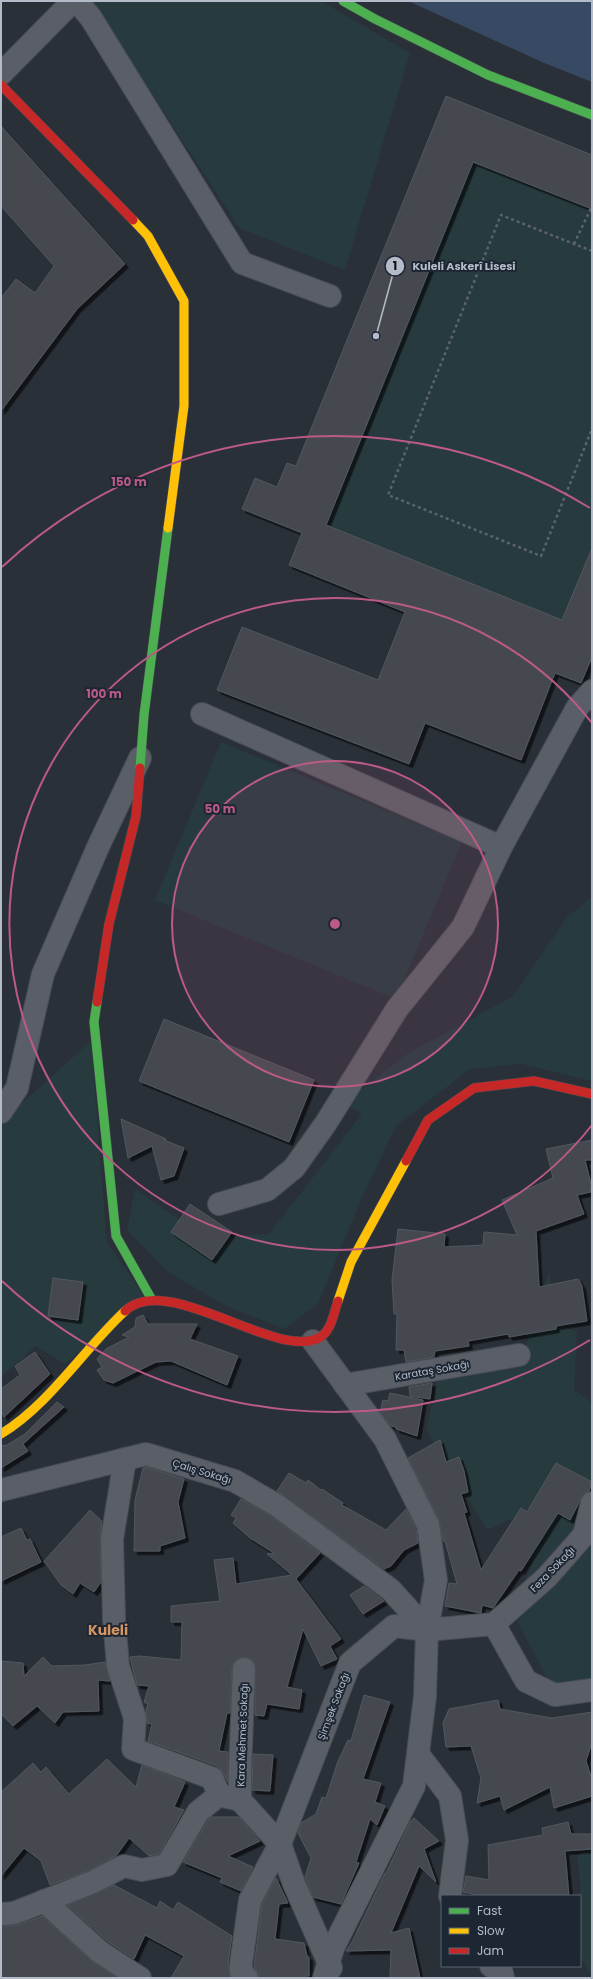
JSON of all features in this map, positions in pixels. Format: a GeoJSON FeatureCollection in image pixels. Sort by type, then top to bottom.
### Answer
{"type":"FeatureCollection","features":[{"type":"Feature","properties":{"kind":"street"},"geometry":{"type":"LineString","coordinates":[[1,74],[73,1]]}},
{"type":"Feature","properties":{"kind":"street"},"geometry":{"type":"LineString","coordinates":[[77,1],[90,18],[242,263],[330,296]]}},
{"type":"Feature","properties":{"kind":"street"},"geometry":{"type":"LineString","coordinates":[[343,1],[375,19],[488,75],[592,115]]}},
{"type":"Feature","properties":{"kind":"street"},"geometry":{"type":"LineString","coordinates":[[1,85],[148,236],[184,301],[184,406],[144,715],[136,816],[109,924],[94,1022],[116,1236],[152,1300]]}},
{"type":"Feature","properties":{"kind":"street"},"geometry":{"type":"LineString","coordinates":[[219,1204],[267,1190],[294,1168],[326,1122],[397,1009],[463,927],[501,847],[577,708],[592,691]]}},
{"type":"Feature","properties":{"kind":"street"},"geometry":{"type":"LineString","coordinates":[[202,714],[501,847]]}},
{"type":"Feature","properties":{"kind":"street"},"geometry":{"type":"LineString","coordinates":[[1,1112],[16,1088],[43,974],[98,847],[141,757]]}},
{"type":"Feature","properties":{"kind":"street"},"geometry":{"type":"LineString","coordinates":[[1,1434],[16,1425],[64,1378],[107,1328],[133,1304],[152,1300],[200,1309],[241,1326],[298,1343],[313,1341],[323,1335],[330,1325],[351,1262],[428,1120],[474,1088],[534,1081],[592,1094]]}},
{"type":"Feature","properties":{"kind":"street"},"geometry":{"type":"LineString","coordinates":[[313,1341],[385,1438],[428,1525],[436,1580],[427,1630],[425,1696],[414,1786],[333,1948],[330,1973]]}},
{"type":"Feature","properties":{"kind":"street","name":"Karataş Sokağı"},"geometry":{"type":"LineString","coordinates":[[345,1385],[520,1355]]}},
{"type":"Feature","properties":{"kind":"street","name":"Çalış Sokağı"},"geometry":{"type":"LineString","coordinates":[[1,1490],[146,1454],[235,1481],[278,1506],[391,1590],[427,1630]]}},
{"type":"Feature","properties":{"kind":"street"},"geometry":{"type":"LineString","coordinates":[[125,1460],[112,1539],[114,1620],[118,1666],[135,1718],[133,1749],[212,1778],[220,1795]]}},
{"type":"Feature","properties":{"kind":"street","name":"Feza Sokağı"},"geometry":{"type":"LineString","coordinates":[[494,1624],[548,1577],[588,1534],[592,1503]]}},
{"type":"Feature","properties":{"kind":"street"},"geometry":{"type":"LineString","coordinates":[[494,1624],[526,1681],[555,1695],[592,1690]]}},
{"type":"Feature","properties":{"kind":"street","name":"Şimşek Sokağı"},"geometry":{"type":"LineString","coordinates":[[247,1978],[241,1972],[240,1964],[250,1900],[280,1844],[350,1663],[394,1626],[427,1630],[494,1624]]}},
{"type":"Feature","properties":{"kind":"street","name":"Kara Mehmet Sokağı"},"geometry":{"type":"LineString","coordinates":[[240,1800],[244,1669]]}},
{"type":"Feature","properties":{"kind":"street"},"geometry":{"type":"LineString","coordinates":[[418,1754],[450,1796],[457,1840],[450,1895]]}},
{"type":"Feature","properties":{"kind":"street"},"geometry":{"type":"LineString","coordinates":[[220,1795],[240,1800],[280,1844],[294,1884],[330,1973]]}},
{"type":"Feature","properties":{"kind":"street"},"geometry":{"type":"LineString","coordinates":[[1,1914],[14,1913],[93,1882],[124,1866],[142,1870],[167,1865],[198,1812],[220,1795]]}},
{"type":"Feature","properties":{"kind":"street"},"geometry":{"type":"LineString","coordinates":[[44,1900],[100,1952],[140,1978]]}},
{"type":"Feature","properties":{"kind":"street"},"geometry":{"type":"LineString","coordinates":[[492,1967],[502,1974],[503,1978]]}},
{"type":"Feature","properties":{"kind":"path"},"geometry":{"type":"LineString","coordinates":[[574,244],[592,206]]}},
{"type":"Feature","properties":{"kind":"path"},"geometry":{"type":"LineString","coordinates":[[592,251],[501,215],[388,495],[540,556],[592,428]]}},
{"type":"Feature","properties":{"kind":"green space"},"geometry":{"type":"Polygon","coordinates":[[[92,1],[321,1],[410,53],[345,270],[239,228],[92,1]]]}},
{"type":"Feature","properties":{"kind":"green space"},"geometry":{"type":"Polygon","coordinates":[[[473,162],[592,209],[592,546],[562,620],[326,525],[473,162]]]}},
{"type":"Feature","properties":{"kind":"green space"},"geometry":{"type":"Polygon","coordinates":[[[221,742],[462,842],[396,999],[155,900],[221,742]]]}},
{"type":"Feature","properties":{"kind":"green space"},"geometry":{"type":"Polygon","coordinates":[[[592,897],[592,1081],[522,1064],[470,1069],[396,1126],[362,1197],[318,1304],[284,1329],[224,1305],[168,1272],[127,1230],[135,1189],[204,1237],[269,1234],[362,1114],[343,1104],[407,1054],[513,996],[568,916],[592,897]]]}},
{"type":"Feature","properties":{"kind":"green space"},"geometry":{"type":"Polygon","coordinates":[[[91,1041],[107,1242],[144,1296],[65,1364],[36,1346],[1,1377],[1,1127],[9,1115],[91,1041]]]}},
{"type":"Feature","properties":{"kind":"green space"},"geometry":{"type":"Polygon","coordinates":[[[549,1271],[559,1326],[577,1331],[574,1390],[592,1403],[592,1691],[555,1694],[513,1613],[546,1525],[533,1509],[487,1530],[426,1430],[442,1360],[525,1349],[549,1271]]]}},
{"type":"Feature","properties":{"kind":"green space"},"geometry":{"type":"Polygon","coordinates":[[[592,1844],[592,1977],[581,1958],[581,1895],[578,1895],[581,1890],[577,1856],[592,1844]]]}},
{"type":"Feature","properties":{"kind":"water"},"geometry":{"type":"Polygon","coordinates":[[[408,1],[592,1],[592,82],[542,62],[408,1]]]}},
{"type":"Feature","properties":{"kind":"building"},"geometry":{"type":"Polygon","coordinates":[[[446,96],[592,155],[592,209],[473,162],[326,525],[562,620],[592,548],[592,657],[581,683],[555,673],[521,760],[425,723],[409,764],[217,690],[242,627],[378,680],[405,612],[289,565],[302,533],[242,509],[255,478],[277,487],[287,463],[296,466],[446,96]]]}},
{"type":"Feature","properties":{"kind":"building"},"geometry":{"type":"Polygon","coordinates":[[[1,126],[125,264],[77,309],[1,411],[1,298],[16,279],[35,293],[54,266],[1,206],[1,126]]]}},
{"type":"Feature","properties":{"kind":"building"},"geometry":{"type":"Polygon","coordinates":[[[164,1019],[314,1080],[289,1142],[139,1081],[164,1019]]]}},
{"type":"Feature","properties":{"kind":"building"},"geometry":{"type":"Polygon","coordinates":[[[121,1119],[184,1148],[174,1176],[161,1180],[152,1146],[128,1158],[121,1119]]]}},
{"type":"Feature","properties":{"kind":"building"},"geometry":{"type":"Polygon","coordinates":[[[592,1140],[592,1160],[585,1160],[592,1188],[590,1188],[591,1192],[577,1195],[584,1214],[536,1231],[539,1287],[578,1279],[582,1286],[587,1321],[556,1326],[556,1329],[509,1337],[508,1334],[468,1341],[469,1346],[435,1351],[434,1357],[406,1362],[404,1350],[396,1350],[397,1314],[394,1314],[392,1280],[398,1229],[445,1234],[444,1247],[483,1245],[484,1232],[517,1235],[502,1200],[553,1178],[546,1149],[592,1140]]]}},
{"type":"Feature","properties":{"kind":"building"},"geometry":{"type":"Polygon","coordinates":[[[190,1204],[232,1232],[212,1260],[171,1232],[190,1204]]]}},
{"type":"Feature","properties":{"kind":"building"},"geometry":{"type":"Polygon","coordinates":[[[53,1278],[83,1282],[78,1320],[48,1316],[53,1278]]]}},
{"type":"Feature","properties":{"kind":"building"},"geometry":{"type":"Polygon","coordinates":[[[143,1315],[148,1324],[197,1324],[190,1339],[238,1356],[227,1385],[171,1361],[156,1362],[113,1383],[104,1380],[97,1370],[102,1367],[97,1359],[106,1349],[129,1337],[122,1335],[135,1327],[136,1318],[143,1315]]]}},
{"type":"Feature","properties":{"kind":"building"},"geometry":{"type":"Polygon","coordinates":[[[35,1352],[50,1374],[4,1417],[1,1411],[1,1389],[20,1375],[15,1366],[35,1352]]]}},
{"type":"Feature","properties":{"kind":"building"},"geometry":{"type":"Polygon","coordinates":[[[432,1383],[430,1399],[410,1396],[409,1387],[432,1383]]]}},
{"type":"Feature","properties":{"kind":"building"},"geometry":{"type":"Polygon","coordinates":[[[390,1393],[423,1400],[417,1436],[391,1426],[380,1412],[383,1400],[388,1401],[390,1393]]]}},
{"type":"Feature","properties":{"kind":"building"},"geometry":{"type":"Polygon","coordinates":[[[57,1402],[64,1407],[23,1444],[28,1451],[1,1468],[1,1446],[7,1445],[25,1434],[57,1402]]]}},
{"type":"Feature","properties":{"kind":"building"},"geometry":{"type":"Polygon","coordinates":[[[440,1440],[446,1462],[459,1457],[464,1471],[468,1492],[461,1494],[467,1512],[464,1513],[481,1570],[521,1508],[527,1512],[556,1463],[592,1482],[589,1491],[583,1495],[570,1520],[558,1513],[521,1571],[519,1570],[493,1608],[482,1605],[481,1613],[445,1606],[449,1583],[457,1584],[445,1541],[443,1541],[439,1520],[408,1458],[440,1440]]]}},
{"type":"Feature","properties":{"kind":"building"},"geometry":{"type":"Polygon","coordinates":[[[146,1467],[184,1479],[178,1502],[185,1538],[160,1546],[160,1551],[134,1551],[135,1500],[143,1468],[146,1467]]]}},
{"type":"Feature","properties":{"kind":"building"},"geometry":{"type":"Polygon","coordinates":[[[289,1473],[306,1483],[308,1480],[321,1490],[322,1489],[343,1503],[342,1505],[386,1530],[406,1509],[416,1529],[418,1543],[404,1550],[391,1566],[384,1569],[277,1491],[289,1473]]]}},
{"type":"Feature","properties":{"kind":"building"},"geometry":{"type":"Polygon","coordinates":[[[241,1499],[271,1516],[320,1553],[296,1579],[341,1639],[330,1646],[337,1659],[321,1666],[303,1629],[287,1687],[302,1690],[299,1709],[267,1704],[264,1716],[255,1715],[255,1664],[251,1659],[245,1657],[239,1658],[234,1662],[232,1669],[230,1713],[227,1713],[219,1751],[228,1752],[228,1782],[221,1769],[217,1766],[148,1741],[152,1724],[147,1723],[146,1710],[148,1704],[144,1702],[149,1686],[137,1685],[130,1657],[139,1656],[181,1660],[182,1622],[171,1622],[171,1606],[220,1601],[214,1560],[233,1558],[236,1584],[292,1575],[267,1554],[274,1553],[250,1538],[233,1523],[236,1518],[231,1515],[241,1499]]]}},
{"type":"Feature","properties":{"kind":"building"},"geometry":{"type":"Polygon","coordinates":[[[90,1510],[102,1521],[100,1539],[101,1582],[94,1592],[80,1583],[73,1594],[61,1585],[44,1561],[90,1510]]]}},
{"type":"Feature","properties":{"kind":"building"},"geometry":{"type":"Polygon","coordinates":[[[21,1528],[27,1540],[30,1539],[41,1562],[1,1581],[1,1537],[21,1528]]]}},
{"type":"Feature","properties":{"kind":"building"},"geometry":{"type":"Polygon","coordinates":[[[364,1586],[384,1601],[363,1614],[350,1595],[364,1586]]]}},
{"type":"Feature","properties":{"kind":"building"},"geometry":{"type":"Polygon","coordinates":[[[43,1657],[52,1666],[85,1665],[105,1662],[110,1681],[98,1680],[99,1711],[63,1712],[55,1723],[37,1706],[13,1726],[1,1714],[1,1661],[23,1663],[24,1676],[43,1657]]]}},
{"type":"Feature","properties":{"kind":"building"},"geometry":{"type":"Polygon","coordinates":[[[364,1695],[390,1702],[363,1779],[381,1783],[375,1802],[385,1806],[377,1825],[370,1819],[356,1862],[359,1863],[341,1904],[313,1897],[305,1877],[311,1858],[298,1833],[301,1823],[316,1814],[322,1797],[326,1798],[338,1761],[348,1740],[351,1741],[364,1695]]]}},
{"type":"Feature","properties":{"kind":"building"},"geometry":{"type":"Polygon","coordinates":[[[498,1700],[500,1709],[552,1718],[592,1712],[592,1742],[586,1761],[592,1779],[592,1796],[554,1808],[550,1787],[504,1810],[500,1796],[477,1803],[481,1778],[471,1746],[446,1747],[443,1723],[449,1709],[498,1700]]]}},
{"type":"Feature","properties":{"kind":"building"},"geometry":{"type":"Polygon","coordinates":[[[253,1754],[273,1755],[270,1791],[252,1790],[253,1754]]]}},
{"type":"Feature","properties":{"kind":"building"},"geometry":{"type":"Polygon","coordinates":[[[107,1759],[136,1787],[142,1765],[185,1782],[174,1807],[184,1810],[159,1854],[149,1856],[129,1838],[116,1856],[88,1871],[50,1885],[41,1861],[24,1848],[1,1876],[1,1792],[33,1763],[41,1772],[46,1767],[69,1794],[107,1759]]]}},
{"type":"Feature","properties":{"kind":"building"},"geometry":{"type":"Polygon","coordinates":[[[211,1817],[239,1817],[260,1841],[228,1856],[253,1867],[241,1891],[220,1882],[222,1878],[183,1862],[211,1817]]]}},
{"type":"Feature","properties":{"kind":"building"},"geometry":{"type":"Polygon","coordinates":[[[414,1818],[439,1841],[424,1849],[436,1882],[419,1866],[391,1933],[409,1928],[420,1978],[390,1978],[391,1950],[346,1951],[352,1942],[410,1822],[414,1818]]]}},
{"type":"Feature","properties":{"kind":"building"},"geometry":{"type":"Polygon","coordinates":[[[568,1822],[571,1834],[592,1834],[592,1849],[565,1851],[569,1895],[477,1895],[463,1892],[466,1876],[489,1880],[488,1845],[543,1835],[542,1828],[568,1822]]]}},
{"type":"Feature","properties":{"kind":"building"},"geometry":{"type":"Polygon","coordinates":[[[276,1878],[288,1903],[279,1904],[275,1939],[304,1943],[307,1956],[309,1957],[309,1976],[305,1976],[304,1978],[259,1978],[259,1974],[254,1967],[262,1904],[276,1878]]]}},
{"type":"Feature","properties":{"kind":"building"},"geometry":{"type":"Polygon","coordinates":[[[114,1885],[157,1908],[160,1901],[173,1910],[178,1902],[232,1936],[228,1964],[231,1978],[171,1978],[184,1956],[145,1935],[134,1959],[108,1942],[67,1905],[114,1885]]]}},
{"type":"Feature","properties":{"kind":"building"},"geometry":{"type":"Polygon","coordinates":[[[42,1916],[92,1961],[117,1978],[1,1978],[1,1926],[18,1925],[42,1916]]]}},
{"type":"Feature","properties":{"kind":"traffic: fast"},"geometry":{"type":"LineString","coordinates":[[343,1],[375,19],[488,75],[592,115]]}},
{"type":"Feature","properties":{"kind":"traffic: fast"},"geometry":{"type":"LineString","coordinates":[[140,768],[144,715],[168,528]]}},
{"type":"Feature","properties":{"kind":"traffic: fast"},"geometry":{"type":"LineString","coordinates":[[97,1002],[94,1022],[116,1236],[152,1300]]}},
{"type":"Feature","properties":{"kind":"traffic: slow"},"geometry":{"type":"LineString","coordinates":[[133,220],[148,236],[184,301],[184,406],[168,528]]}},
{"type":"Feature","properties":{"kind":"traffic: slow"},"geometry":{"type":"LineString","coordinates":[[338,1301],[351,1262],[406,1161]]}},
{"type":"Feature","properties":{"kind":"traffic: slow"},"geometry":{"type":"LineString","coordinates":[[1,1434],[19,1422],[35,1408],[125,1311]]}},
{"type":"Feature","properties":{"kind":"traffic: jam"},"geometry":{"type":"LineString","coordinates":[[1,85],[133,220]]}},
{"type":"Feature","properties":{"kind":"traffic: jam"},"geometry":{"type":"LineString","coordinates":[[97,1002],[109,924],[136,816],[140,768]]}},
{"type":"Feature","properties":{"kind":"traffic: jam"},"geometry":{"type":"LineString","coordinates":[[406,1161],[428,1120],[474,1088],[534,1081],[592,1094]]}},
{"type":"Feature","properties":{"kind":"traffic: jam"},"geometry":{"type":"LineString","coordinates":[[125,1311],[144,1301],[169,1302],[196,1309],[280,1339],[304,1342],[322,1336],[325,1333],[332,1320],[338,1301]]}},
{"type":"Feature","properties":{"kind":"place","name":"Kuleli Askerî Lisesi"},"geometry":{"type":"Point","coordinates":[376,336]}},
{"type":"Feature","properties":{"kind":"district","name":"Kuleli"},"geometry":{"type":"Point","coordinates":[108,1630]}}]}
